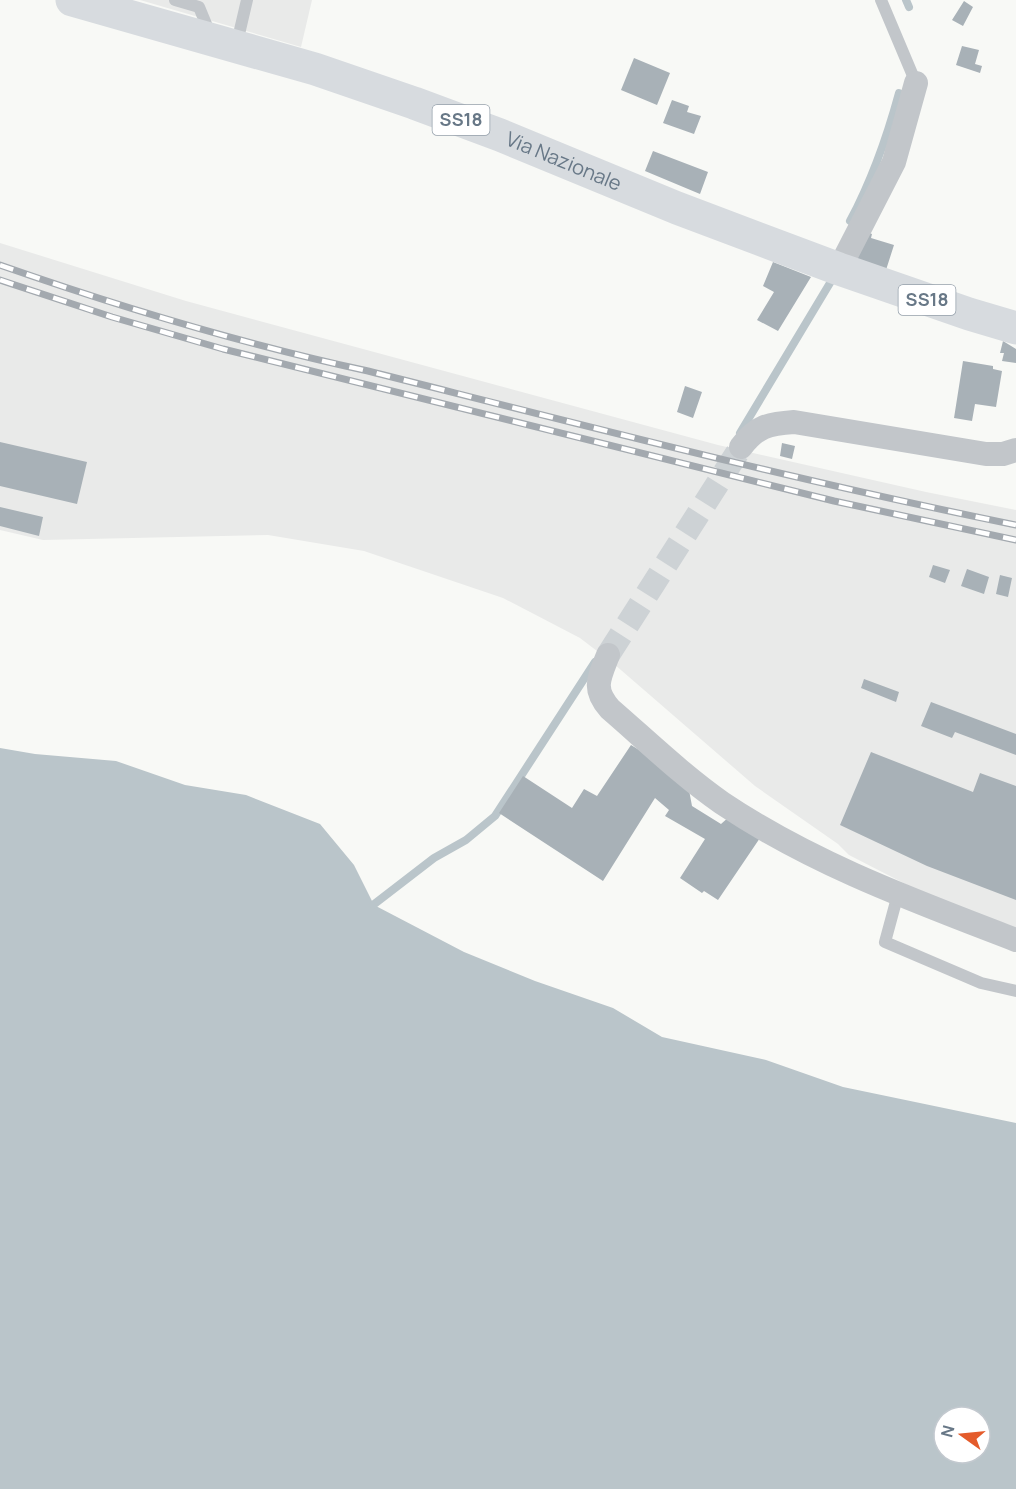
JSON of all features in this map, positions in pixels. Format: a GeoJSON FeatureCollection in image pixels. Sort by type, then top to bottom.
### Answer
{"type":"FeatureCollection","features":[{"type":"Feature","properties":{"kind":"main road","name":"Via Nazionale"},"geometry":{"type":"LineString","coordinates":[[72,0],[315,69],[425,107],[500,135],[677,208],[839,269],[1016,328]]}},
{"type":"Feature","properties":{"kind":"street"},"geometry":{"type":"LineString","coordinates":[[839,269],[894,162],[916,83]]}},
{"type":"Feature","properties":{"kind":"street"},"geometry":{"type":"LineString","coordinates":[[741,447],[752,433],[764,426],[794,422],[986,454],[1003,454],[1016,450]]}},
{"type":"Feature","properties":{"kind":"street"},"geometry":{"type":"LineString","coordinates":[[608,655],[601,672],[598,690],[600,698],[687,776],[723,803],[781,838],[870,884],[1016,940]]}},
{"type":"Feature","properties":{"kind":"lane"},"geometry":{"type":"LineString","coordinates":[[175,0],[199,7],[224,44],[247,0]]}},
{"type":"Feature","properties":{"kind":"lane"},"geometry":{"type":"LineString","coordinates":[[881,0],[916,83]]}},
{"type":"Feature","properties":{"kind":"lane"},"geometry":{"type":"LineString","coordinates":[[898,894],[885,942],[981,984],[1016,991]]}},
{"type":"Feature","properties":{"kind":"shaded area"},"geometry":{"type":"Polygon","coordinates":[[[140,0],[312,0],[301,47],[140,0]]]}},
{"type":"Feature","properties":{"kind":"shaded area"},"geometry":{"type":"Polygon","coordinates":[[[0,243],[186,301],[718,445],[1016,510],[1016,928],[921,892],[849,855],[838,844],[755,786],[614,664],[580,638],[503,598],[364,551],[268,535],[43,540],[0,530],[0,243]]]}},
{"type":"Feature","properties":{"kind":"shaded area"},"geometry":{"type":"Polygon","coordinates":[[[0,748],[35,754],[116,761],[185,785],[246,795],[320,824],[354,865],[374,905],[464,952],[535,981],[613,1008],[662,1037],[766,1060],[843,1087],[1016,1123],[1016,1489],[0,1489],[0,748]]]}},
{"type":"Feature","properties":{"kind":"building"},"geometry":{"type":"Polygon","coordinates":[[[964,1],[973,7],[963,26],[952,20],[964,1]]]}},
{"type":"Feature","properties":{"kind":"building"},"geometry":{"type":"Polygon","coordinates":[[[962,46],[979,50],[975,64],[982,66],[980,73],[956,65],[962,46]]]}},
{"type":"Feature","properties":{"kind":"building"},"geometry":{"type":"Polygon","coordinates":[[[634,58],[670,73],[657,105],[621,90],[634,58]]]}},
{"type":"Feature","properties":{"kind":"building"},"geometry":{"type":"Polygon","coordinates":[[[672,100],[689,106],[687,112],[701,116],[694,134],[663,123],[672,100]]]}},
{"type":"Feature","properties":{"kind":"building"},"geometry":{"type":"Polygon","coordinates":[[[653,151],[708,172],[700,194],[645,171],[653,151]]]}},
{"type":"Feature","properties":{"kind":"building"},"geometry":{"type":"Polygon","coordinates":[[[864,231],[872,234],[871,238],[894,245],[886,270],[852,259],[864,231]]]}},
{"type":"Feature","properties":{"kind":"building"},"geometry":{"type":"Polygon","coordinates":[[[773,262],[811,277],[778,331],[757,320],[774,292],[763,286],[773,262]]]}},
{"type":"Feature","properties":{"kind":"building"},"geometry":{"type":"Polygon","coordinates":[[[1003,341],[1016,349],[1016,363],[1002,361],[1004,353],[1000,353],[1003,341]]]}},
{"type":"Feature","properties":{"kind":"building"},"geometry":{"type":"Polygon","coordinates":[[[963,361],[993,366],[993,369],[1002,371],[996,407],[975,404],[972,421],[954,418],[963,361]]]}},
{"type":"Feature","properties":{"kind":"building"},"geometry":{"type":"Polygon","coordinates":[[[685,386],[702,392],[693,418],[677,412],[685,386]]]}},
{"type":"Feature","properties":{"kind":"building"},"geometry":{"type":"Polygon","coordinates":[[[0,442],[87,462],[77,504],[0,486],[0,442]]]}},
{"type":"Feature","properties":{"kind":"building"},"geometry":{"type":"Polygon","coordinates":[[[782,443],[795,446],[792,459],[780,456],[782,443]]]}},
{"type":"Feature","properties":{"kind":"building"},"geometry":{"type":"Polygon","coordinates":[[[705,486],[721,490],[717,502],[702,497],[705,486]]]}},
{"type":"Feature","properties":{"kind":"building"},"geometry":{"type":"Polygon","coordinates":[[[0,507],[43,517],[39,536],[0,526],[0,507]]]}},
{"type":"Feature","properties":{"kind":"building"},"geometry":{"type":"Polygon","coordinates":[[[933,565],[950,570],[945,583],[929,577],[933,565]]]}},
{"type":"Feature","properties":{"kind":"building"},"geometry":{"type":"Polygon","coordinates":[[[967,569],[989,577],[984,594],[961,586],[967,569]]]}},
{"type":"Feature","properties":{"kind":"building"},"geometry":{"type":"Polygon","coordinates":[[[1000,575],[1012,578],[1008,597],[996,594],[1000,575]]]}},
{"type":"Feature","properties":{"kind":"building"},"geometry":{"type":"Polygon","coordinates":[[[864,679],[899,692],[896,702],[861,688],[864,679]]]}},
{"type":"Feature","properties":{"kind":"building"},"geometry":{"type":"Polygon","coordinates":[[[931,702],[1016,734],[1016,755],[955,732],[952,738],[921,726],[931,702]]]}},
{"type":"Feature","properties":{"kind":"building"},"geometry":{"type":"Polygon","coordinates":[[[631,745],[680,775],[689,790],[692,806],[721,824],[730,816],[762,835],[718,900],[704,891],[702,893],[680,878],[705,839],[665,816],[669,810],[655,798],[603,881],[499,813],[523,776],[572,808],[584,789],[597,796],[631,745]]]}},
{"type":"Feature","properties":{"kind":"building"},"geometry":{"type":"Polygon","coordinates":[[[871,752],[973,792],[980,773],[1016,786],[1016,900],[927,866],[840,825],[871,752]]]}},
{"type":"Feature","properties":{"kind":"waterway"},"geometry":{"type":"LineString","coordinates":[[906,0],[909,7]]}},
{"type":"Feature","properties":{"kind":"waterway"},"geometry":{"type":"LineString","coordinates":[[850,221],[878,158],[899,93]]}},
{"type":"Feature","properties":{"kind":"waterway"},"geometry":{"type":"LineString","coordinates":[[740,433],[830,283]]}},
{"type":"Feature","properties":{"kind":"waterway"},"geometry":{"type":"LineString","coordinates":[[373,905],[434,858],[466,840],[495,816],[595,662]]}},
{"type":"Feature","properties":{"kind":"tunnel"},"geometry":{"type":"LineString","coordinates":[[608,655],[741,447]]}},
{"type":"Feature","properties":{"kind":"railway"},"geometry":{"type":"LineString","coordinates":[[0,265],[136,310],[228,337],[772,471],[1016,525]]}},
{"type":"Feature","properties":{"kind":"railway"},"geometry":{"type":"LineString","coordinates":[[0,280],[112,317],[223,349],[834,501],[1016,540]]}}]}
